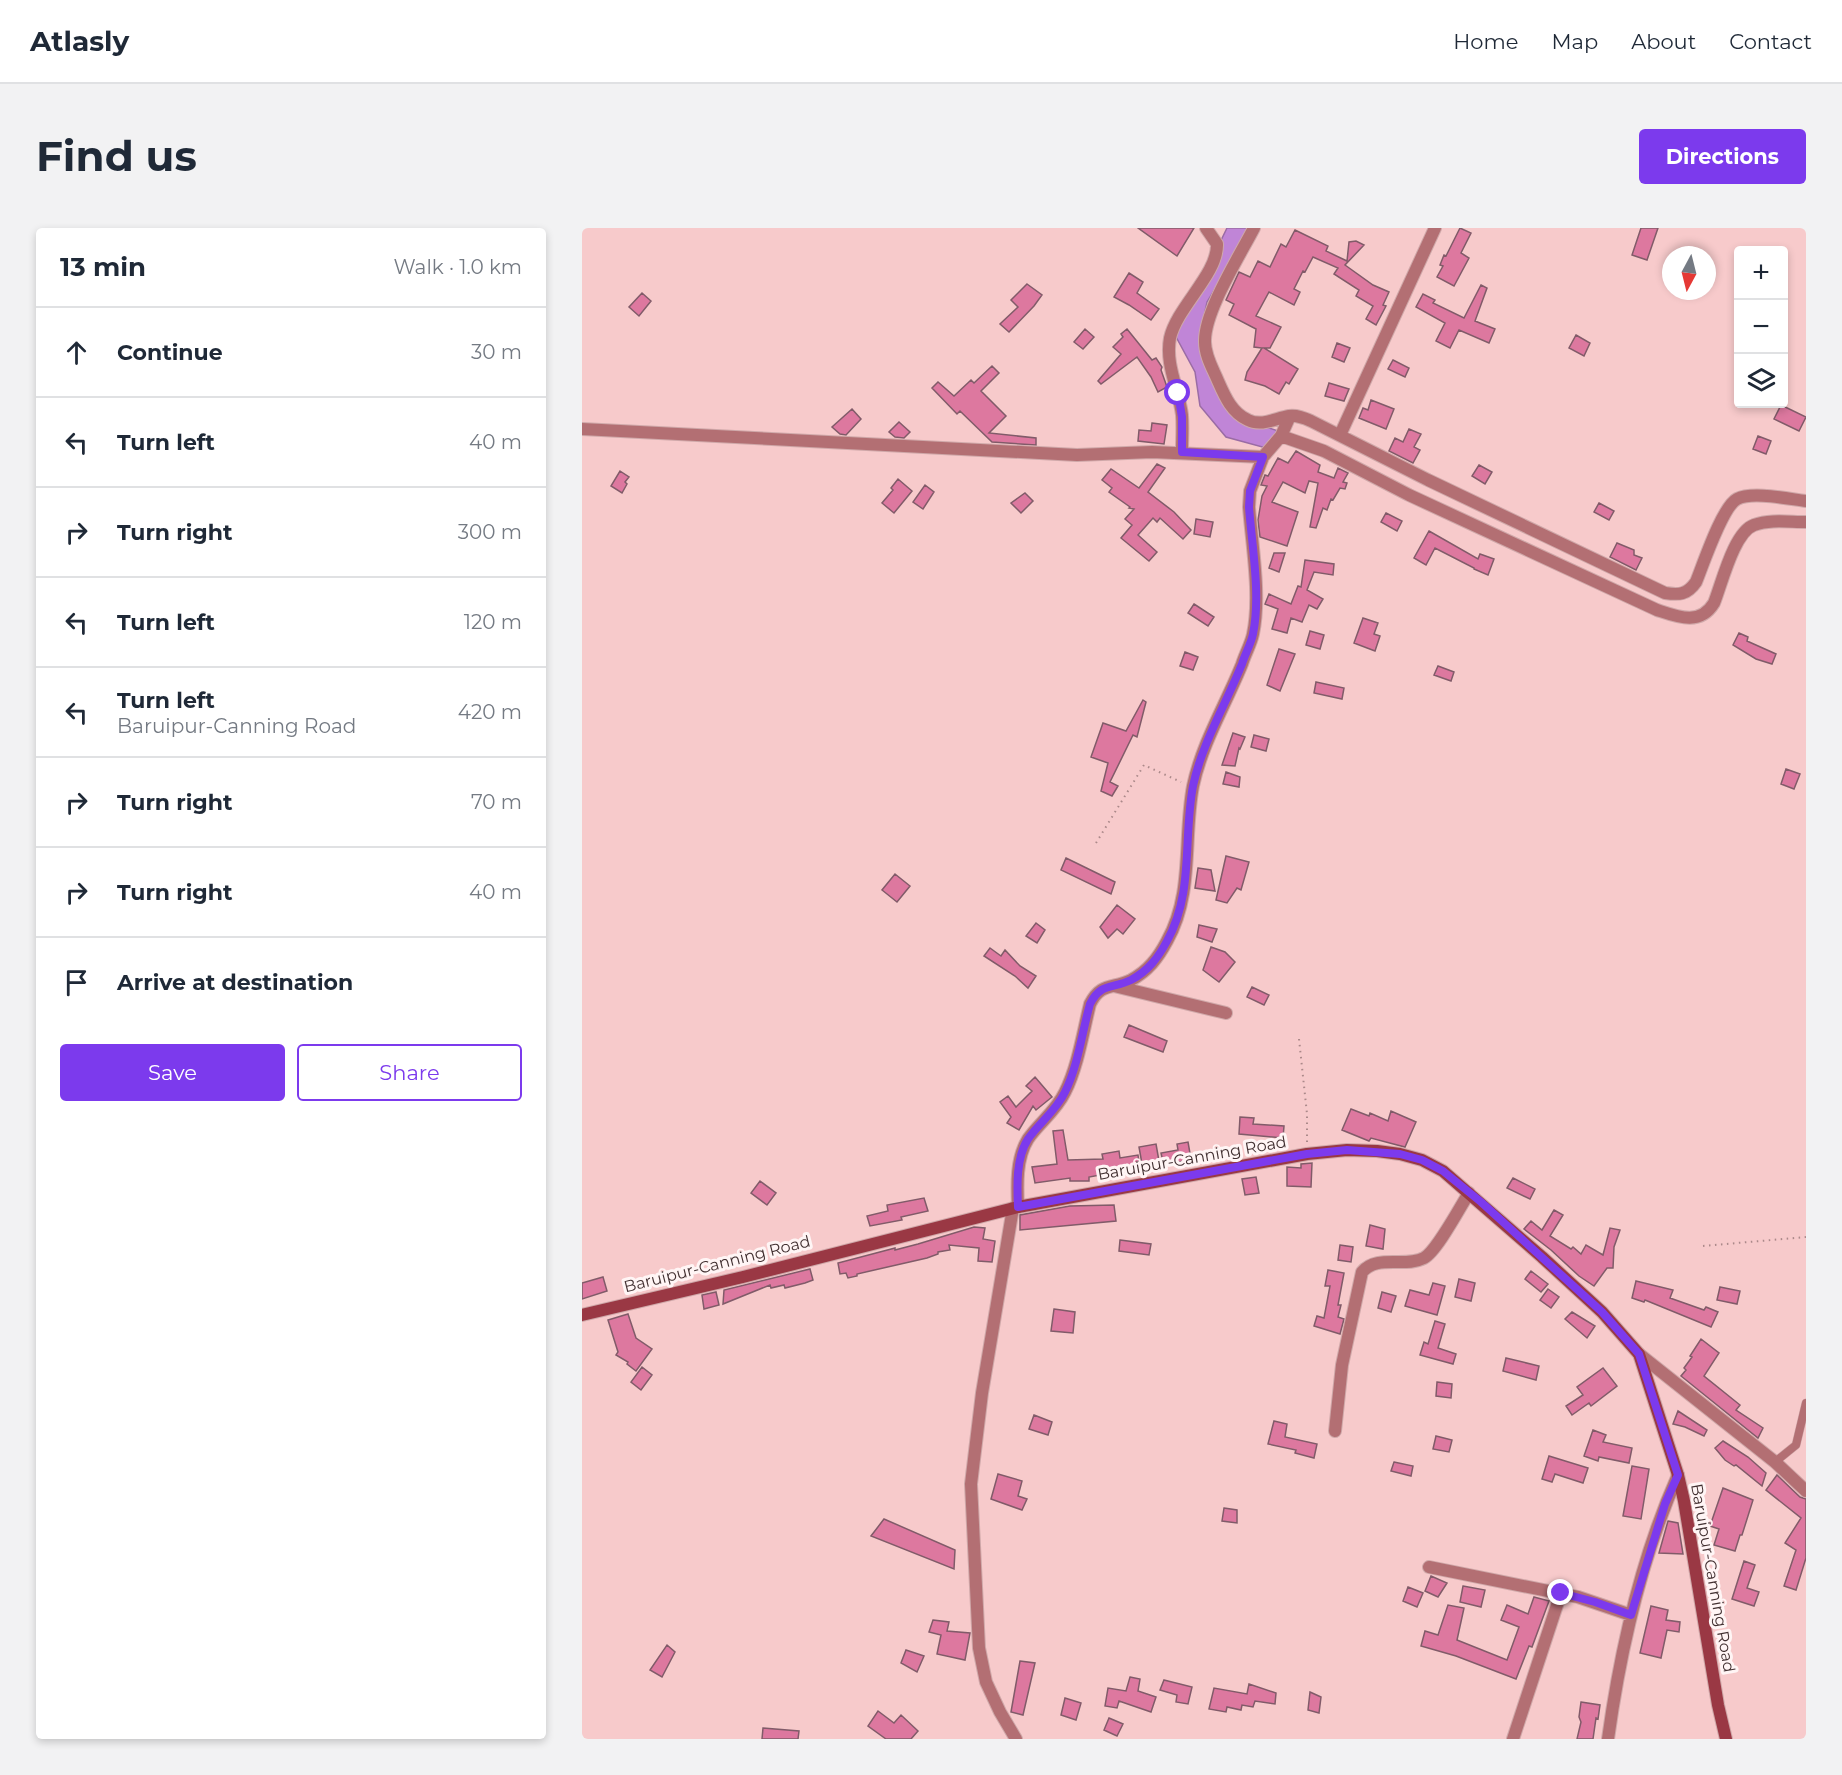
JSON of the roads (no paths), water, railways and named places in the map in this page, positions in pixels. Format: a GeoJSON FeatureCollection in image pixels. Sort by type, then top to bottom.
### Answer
{"type":"FeatureCollection","features":[{"type":"Feature","properties":{"kind":"main road","name":"Baruipur-Canning Road"},"geometry":{"type":"LineString","coordinates":[[582,1315],[1015,1208],[1307,1154],[1347,1150],[1400,1154],[1422,1160],[1443,1171],[1469,1193],[1602,1312],[1639,1354],[1678,1475],[1726,1739]]}},
{"type":"Feature","properties":{"kind":"street"},"geometry":{"type":"LineString","coordinates":[[1182,452],[1182,417],[1168,352],[1171,334],[1180,315],[1214,260],[1216,244],[1206,228]]}},
{"type":"Feature","properties":{"kind":"street"},"geometry":{"type":"LineString","coordinates":[[1254,228],[1210,314],[1205,335],[1206,353],[1227,402],[1247,420],[1256,423],[1299,416],[1665,593],[1686,593],[1696,582],[1719,525],[1729,506],[1736,499],[1761,496],[1806,501]]}},
{"type":"Feature","properties":{"kind":"street"},"geometry":{"type":"LineString","coordinates":[[1340,435],[1435,228]]}},
{"type":"Feature","properties":{"kind":"street"},"geometry":{"type":"LineString","coordinates":[[1016,1739],[986,1682],[979,1648],[971,1484],[982,1393],[1015,1208],[1022,1152],[1028,1140],[1066,1090],[1094,995],[1110,985],[1128,981],[1142,973],[1156,960],[1178,919],[1186,879],[1193,788],[1199,761],[1252,636],[1256,606],[1249,507],[1250,491],[1263,457],[1281,436],[1290,416]]}},
{"type":"Feature","properties":{"kind":"street"},"geometry":{"type":"LineString","coordinates":[[582,429],[1077,455],[1182,452],[1263,457]]}},
{"type":"Feature","properties":{"kind":"street"},"geometry":{"type":"LineString","coordinates":[[1281,436],[1324,451],[1409,495],[1657,610],[1687,618],[1700,616],[1709,611],[1744,530],[1762,523],[1806,522]]}},
{"type":"Feature","properties":{"kind":"street"},"geometry":{"type":"LineString","coordinates":[[1110,985],[1226,1012]]}},
{"type":"Feature","properties":{"kind":"street"},"geometry":{"type":"LineString","coordinates":[[1335,1431],[1342,1365],[1362,1272],[1369,1265],[1414,1261],[1427,1257],[1469,1193]]}},
{"type":"Feature","properties":{"kind":"street"},"geometry":{"type":"LineString","coordinates":[[1639,1354],[1775,1462],[1806,1491]]}},
{"type":"Feature","properties":{"kind":"street"},"geometry":{"type":"LineString","coordinates":[[1608,1739],[1613,1698],[1631,1615],[1665,1504],[1678,1475]]}},
{"type":"Feature","properties":{"kind":"street"},"geometry":{"type":"LineString","coordinates":[[1428,1567],[1561,1593],[1631,1615]]}},
{"type":"Feature","properties":{"kind":"street"},"geometry":{"type":"LineString","coordinates":[[1513,1739],[1561,1593]]}},
{"type":"Feature","properties":{"kind":"lane"},"geometry":{"type":"LineString","coordinates":[[1775,1462],[1796,1445],[1806,1403]]}}]}
